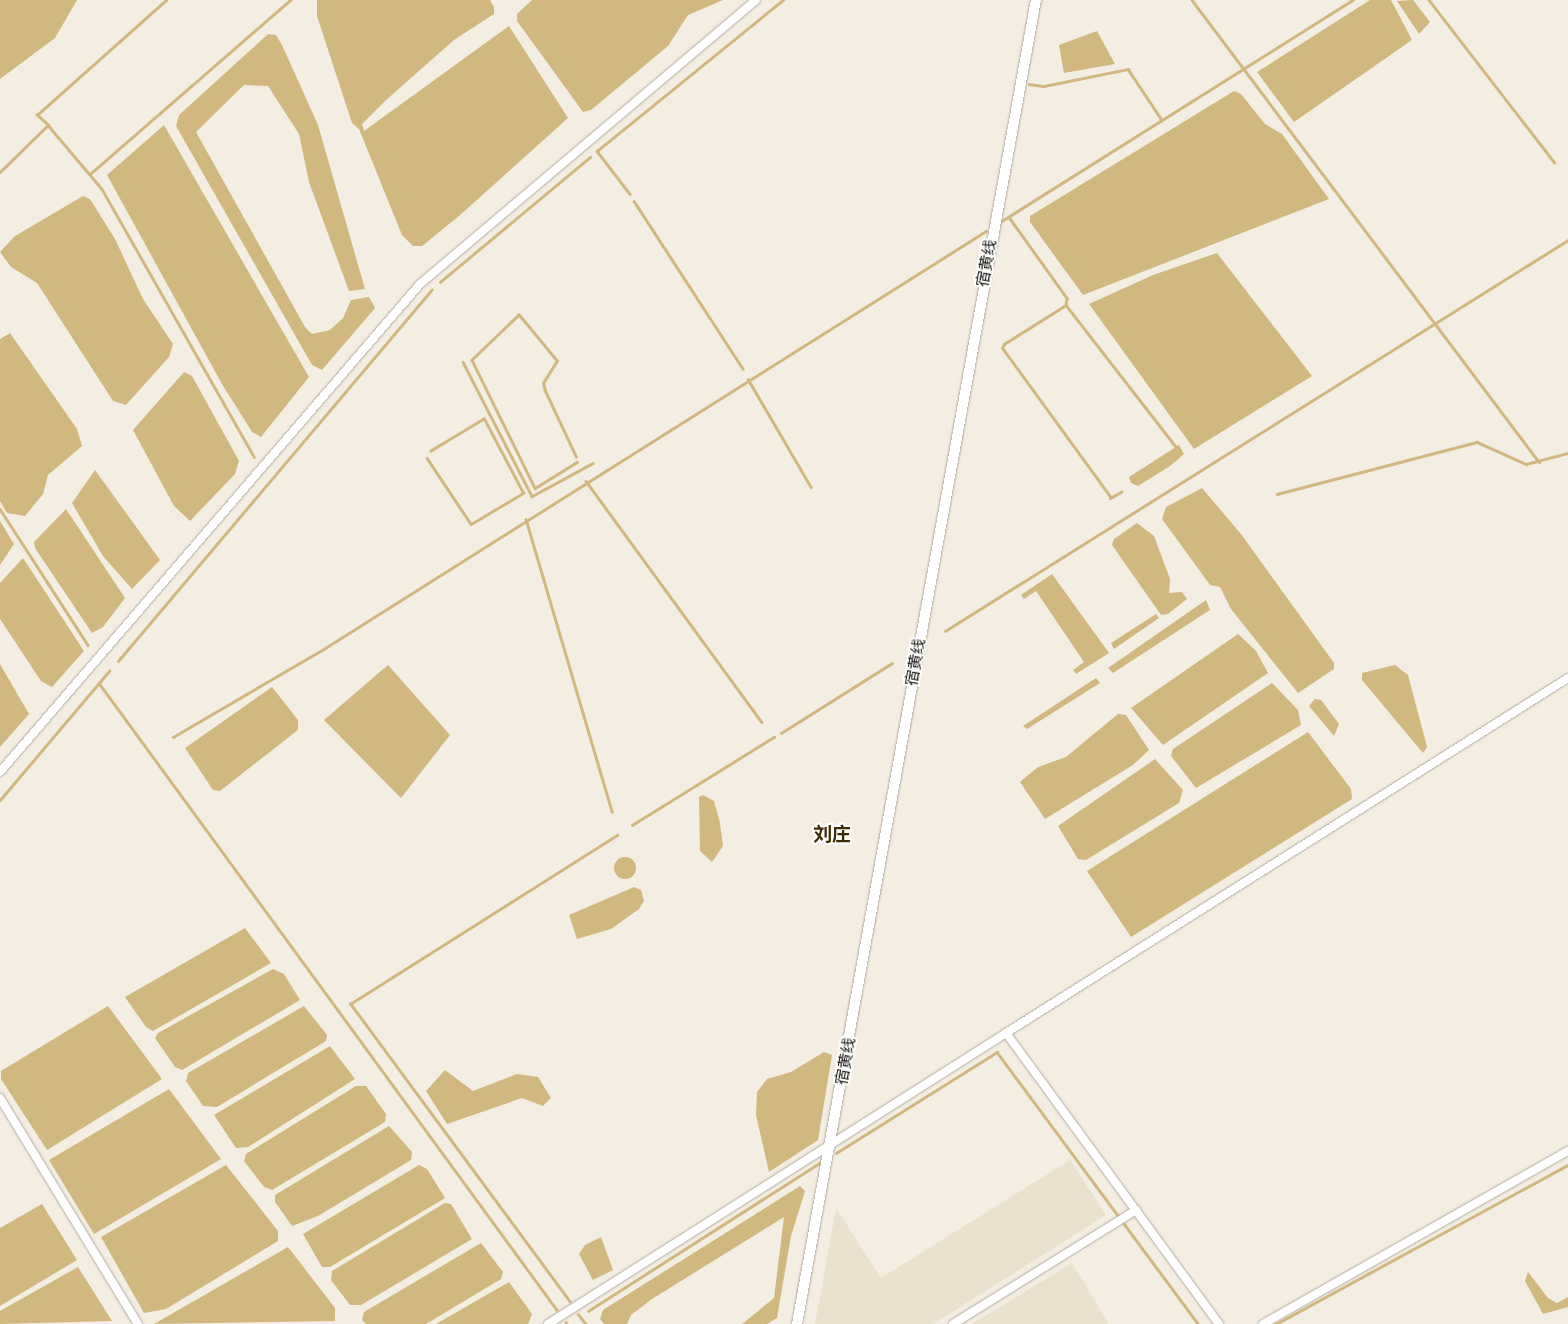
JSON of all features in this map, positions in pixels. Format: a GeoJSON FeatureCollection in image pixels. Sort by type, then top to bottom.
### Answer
{"type":"FeatureCollection","features":[{"type":"Feature","properties":{"kind":"main road","name":"宿黄线"},"geometry":{"type":"LineString","coordinates":[[797,1324],[1036,0]]}},
{"type":"Feature","properties":{"kind":"street"},"geometry":{"type":"LineString","coordinates":[[0,772],[420,284],[756,0]]}},
{"type":"Feature","properties":{"kind":"street"},"geometry":{"type":"LineString","coordinates":[[548,1324],[831,1141],[1006,1033],[1568,678]]}},
{"type":"Feature","properties":{"kind":"street"},"geometry":{"type":"LineString","coordinates":[[1006,1033],[1219,1324]]}},
{"type":"Feature","properties":{"kind":"street"},"geometry":{"type":"LineString","coordinates":[[0,1098],[138,1324]]}},
{"type":"Feature","properties":{"kind":"street"},"geometry":{"type":"LineString","coordinates":[[1263,1324],[1568,1151]]}},
{"type":"Feature","properties":{"kind":"street"},"geometry":{"type":"LineString","coordinates":[[953,1324],[1136,1210]]}},
{"type":"Feature","properties":{"kind":"shaded area"},"geometry":{"type":"Polygon","coordinates":[[[0,0],[77,0],[55,38],[0,79],[0,0]]]}},
{"type":"Feature","properties":{"kind":"shaded area"},"geometry":{"type":"Polygon","coordinates":[[[317,0],[490,0],[494,7],[494,14],[454,40],[385,101],[362,124],[364,131],[509,26],[568,118],[459,216],[422,246],[413,246],[402,235],[359,129],[352,123],[317,16],[317,0]]]}},
{"type":"Feature","properties":{"kind":"shaded area"},"geometry":{"type":"Polygon","coordinates":[[[532,0],[723,0],[688,15],[668,46],[591,110],[583,112],[517,21],[517,14],[532,0]]]}},
{"type":"Feature","properties":{"kind":"shaded area"},"geometry":{"type":"Polygon","coordinates":[[[1370,0],[1391,0],[1412,40],[1294,122],[1257,72],[1370,0]]]}},
{"type":"Feature","properties":{"kind":"shaded area"},"geometry":{"type":"Polygon","coordinates":[[[1413,0],[1430,22],[1419,34],[1397,1],[1413,0]]]}},
{"type":"Feature","properties":{"kind":"shaded area"},"geometry":{"type":"Polygon","coordinates":[[[1097,31],[1115,64],[1064,73],[1059,45],[1097,31]]]}},
{"type":"Feature","properties":{"kind":"shaded area"},"geometry":{"type":"Polygon","coordinates":[[[268,34],[276,35],[282,45],[318,125],[365,289],[349,291],[309,182],[299,134],[268,86],[244,85],[196,132],[305,327],[312,334],[330,330],[343,318],[351,300],[369,297],[375,308],[322,370],[312,365],[176,126],[179,115],[268,34]]]}},
{"type":"Feature","properties":{"kind":"shaded area"},"geometry":{"type":"Polygon","coordinates":[[[1234,91],[1241,94],[1265,124],[1282,134],[1329,199],[1083,295],[1030,222],[1030,216],[1234,91]]]}},
{"type":"Feature","properties":{"kind":"shaded area"},"geometry":{"type":"Polygon","coordinates":[[[164,125],[309,377],[261,437],[252,432],[222,384],[107,175],[164,125]]]}},
{"type":"Feature","properties":{"kind":"shaded area"},"geometry":{"type":"Polygon","coordinates":[[[83,196],[90,199],[115,239],[143,299],[173,344],[169,357],[126,405],[113,401],[37,283],[11,267],[0,252],[15,236],[83,196]]]}},
{"type":"Feature","properties":{"kind":"shaded area"},"geometry":{"type":"Polygon","coordinates":[[[1217,253],[1312,376],[1194,449],[1089,304],[1153,275],[1217,253]]]}},
{"type":"Feature","properties":{"kind":"shaded area"},"geometry":{"type":"Polygon","coordinates":[[[10,333],[77,429],[82,446],[48,475],[43,494],[25,516],[7,513],[0,501],[0,339],[10,333]]]}},
{"type":"Feature","properties":{"kind":"shaded area"},"geometry":{"type":"Polygon","coordinates":[[[184,372],[192,376],[239,461],[235,474],[190,521],[174,506],[133,430],[184,372]]]}},
{"type":"Feature","properties":{"kind":"shaded area"},"geometry":{"type":"Polygon","coordinates":[[[1179,445],[1184,454],[1170,466],[1138,486],[1131,483],[1129,477],[1179,445]]]}},
{"type":"Feature","properties":{"kind":"shaded area"},"geometry":{"type":"Polygon","coordinates":[[[95,470],[160,560],[132,589],[103,556],[72,503],[95,470]]]}},
{"type":"Feature","properties":{"kind":"shaded area"},"geometry":{"type":"Polygon","coordinates":[[[1202,488],[1241,534],[1334,663],[1334,669],[1298,693],[1231,609],[1220,587],[1210,585],[1162,519],[1166,507],[1202,488]]]}},
{"type":"Feature","properties":{"kind":"shaded area"},"geometry":{"type":"Polygon","coordinates":[[[66,509],[125,598],[103,627],[92,633],[35,548],[34,542],[66,509]]]}},
{"type":"Feature","properties":{"kind":"shaded area"},"geometry":{"type":"Polygon","coordinates":[[[0,521],[14,544],[0,565],[0,521]]]}},
{"type":"Feature","properties":{"kind":"shaded area"},"geometry":{"type":"Polygon","coordinates":[[[1137,523],[1154,536],[1170,579],[1169,593],[1182,592],[1187,599],[1168,614],[1161,615],[1112,545],[1114,539],[1137,523]]]}},
{"type":"Feature","properties":{"kind":"shaded area"},"geometry":{"type":"Polygon","coordinates":[[[23,558],[84,651],[52,687],[41,681],[0,619],[0,583],[23,558]]]}},
{"type":"Feature","properties":{"kind":"shaded area"},"geometry":{"type":"Polygon","coordinates":[[[1052,574],[1109,653],[1076,674],[1073,670],[1084,662],[1036,591],[1024,599],[1021,595],[1052,574]]]}},
{"type":"Feature","properties":{"kind":"shaded area"},"geometry":{"type":"Polygon","coordinates":[[[1206,600],[1210,610],[1113,673],[1108,668],[1206,600]]]}},
{"type":"Feature","properties":{"kind":"shaded area"},"geometry":{"type":"Polygon","coordinates":[[[1156,614],[1159,618],[1114,649],[1111,643],[1156,614]]]}},
{"type":"Feature","properties":{"kind":"shaded area"},"geometry":{"type":"Polygon","coordinates":[[[1238,634],[1256,651],[1268,673],[1163,745],[1131,708],[1238,634]]]}},
{"type":"Feature","properties":{"kind":"shaded area"},"geometry":{"type":"Polygon","coordinates":[[[0,664],[29,714],[0,747],[0,664]]]}},
{"type":"Feature","properties":{"kind":"shaded area"},"geometry":{"type":"Polygon","coordinates":[[[388,665],[450,735],[401,798],[324,720],[388,665]]]}},
{"type":"Feature","properties":{"kind":"shaded area"},"geometry":{"type":"Polygon","coordinates":[[[1395,665],[1408,675],[1427,747],[1423,753],[1362,680],[1362,673],[1395,665]]]}},
{"type":"Feature","properties":{"kind":"shaded area"},"geometry":{"type":"Polygon","coordinates":[[[1096,678],[1100,683],[1027,729],[1023,726],[1096,678]]]}},
{"type":"Feature","properties":{"kind":"shaded area"},"geometry":{"type":"Polygon","coordinates":[[[1272,683],[1298,710],[1301,725],[1196,788],[1171,756],[1173,749],[1272,683]]]}},
{"type":"Feature","properties":{"kind":"shaded area"},"geometry":{"type":"Polygon","coordinates":[[[272,687],[298,720],[298,730],[220,791],[213,790],[185,748],[272,687]]]}},
{"type":"Feature","properties":{"kind":"shaded area"},"geometry":{"type":"Polygon","coordinates":[[[1315,699],[1321,700],[1339,724],[1334,736],[1309,706],[1315,699]]]}},
{"type":"Feature","properties":{"kind":"shaded area"},"geometry":{"type":"Polygon","coordinates":[[[1118,714],[1126,715],[1149,750],[1133,765],[1045,819],[1020,782],[1038,767],[1066,757],[1118,714]]]}},
{"type":"Feature","properties":{"kind":"shaded area"},"geometry":{"type":"Polygon","coordinates":[[[1308,732],[1351,789],[1352,799],[1131,937],[1087,871],[1308,732]]]}},
{"type":"Feature","properties":{"kind":"shaded area"},"geometry":{"type":"Polygon","coordinates":[[[1155,759],[1183,790],[1179,803],[1086,860],[1078,859],[1058,826],[1155,759]]]}},
{"type":"Feature","properties":{"kind":"shaded area"},"geometry":{"type":"Polygon","coordinates":[[[703,795],[714,801],[720,823],[723,846],[712,862],[700,851],[699,797],[703,795]]]}},
{"type":"Feature","properties":{"kind":"shaded area"},"geometry":{"type":"Polygon","coordinates":[[[625,857],[633,860],[636,868],[633,876],[625,879],[617,876],[614,868],[617,860],[625,857]]]}},
{"type":"Feature","properties":{"kind":"shaded area"},"geometry":{"type":"Polygon","coordinates":[[[634,887],[641,890],[644,901],[639,909],[611,929],[577,939],[569,915],[634,887]]]}},
{"type":"Feature","properties":{"kind":"shaded area"},"geometry":{"type":"Polygon","coordinates":[[[245,928],[271,963],[153,1031],[146,1027],[125,997],[245,928]]]}},
{"type":"Feature","properties":{"kind":"shaded area"},"geometry":{"type":"Polygon","coordinates":[[[273,969],[284,974],[300,1000],[182,1070],[175,1067],[155,1038],[158,1033],[273,969]]]}},
{"type":"Feature","properties":{"kind":"shaded area"},"geometry":{"type":"Polygon","coordinates":[[[108,1006],[162,1079],[47,1150],[1,1079],[1,1071],[108,1006]]]}},
{"type":"Feature","properties":{"kind":"shaded area"},"geometry":{"type":"Polygon","coordinates":[[[304,1006],[327,1035],[326,1041],[217,1107],[203,1106],[186,1081],[188,1073],[304,1006]]]}},
{"type":"Feature","properties":{"kind":"shaded area"},"geometry":{"type":"Polygon","coordinates":[[[330,1046],[355,1079],[248,1147],[236,1148],[214,1115],[330,1046]]]}},
{"type":"Feature","properties":{"kind":"shaded area"},"geometry":{"type":"Polygon","coordinates":[[[824,1052],[832,1055],[818,1140],[769,1172],[756,1115],[757,1092],[767,1079],[791,1072],[824,1052]]]}},
{"type":"Feature","properties":{"kind":"shaded area"},"geometry":{"type":"Polygon","coordinates":[[[445,1070],[473,1091],[517,1074],[538,1077],[551,1098],[543,1106],[522,1098],[447,1124],[426,1091],[445,1070]]]}},
{"type":"Feature","properties":{"kind":"shaded area"},"geometry":{"type":"Polygon","coordinates":[[[356,1086],[366,1086],[386,1114],[385,1122],[272,1190],[264,1187],[244,1161],[246,1154],[356,1086]]]}},
{"type":"Feature","properties":{"kind":"shaded area"},"geometry":{"type":"Polygon","coordinates":[[[169,1089],[221,1159],[94,1234],[49,1160],[169,1089]]]}},
{"type":"Feature","properties":{"kind":"shaded area"},"geometry":{"type":"Polygon","coordinates":[[[389,1126],[412,1152],[411,1160],[318,1216],[292,1226],[275,1202],[275,1195],[389,1126]]]}},
{"type":"Feature","properties":{"kind":"shaded area"},"geometry":{"type":"Polygon","coordinates":[[[1070,1160],[1106,1215],[933,1324],[815,1324],[836,1208],[881,1278],[1070,1160]]]}},
{"type":"Feature","properties":{"kind":"shaded area"},"geometry":{"type":"Polygon","coordinates":[[[226,1165],[278,1231],[278,1241],[166,1309],[144,1313],[101,1237],[226,1165]]]}},
{"type":"Feature","properties":{"kind":"shaded area"},"geometry":{"type":"Polygon","coordinates":[[[419,1165],[427,1169],[445,1198],[330,1267],[322,1267],[303,1234],[419,1165]]]}},
{"type":"Feature","properties":{"kind":"shaded area"},"geometry":{"type":"Polygon","coordinates":[[[800,1186],[805,1191],[791,1236],[777,1318],[767,1324],[742,1324],[774,1298],[784,1217],[652,1299],[631,1315],[627,1324],[604,1324],[600,1319],[603,1310],[800,1186]]]}},
{"type":"Feature","properties":{"kind":"shaded area"},"geometry":{"type":"Polygon","coordinates":[[[445,1203],[451,1204],[472,1239],[361,1305],[350,1305],[331,1280],[332,1271],[445,1203]]]}},
{"type":"Feature","properties":{"kind":"shaded area"},"geometry":{"type":"Polygon","coordinates":[[[42,1204],[77,1260],[0,1306],[0,1228],[42,1204]]]}},
{"type":"Feature","properties":{"kind":"shaded area"},"geometry":{"type":"Polygon","coordinates":[[[601,1237],[613,1270],[593,1280],[579,1254],[585,1245],[601,1237]]]}},
{"type":"Feature","properties":{"kind":"shaded area"},"geometry":{"type":"Polygon","coordinates":[[[481,1243],[503,1272],[501,1279],[426,1324],[366,1324],[362,1320],[364,1312],[481,1243]]]}},
{"type":"Feature","properties":{"kind":"shaded area"},"geometry":{"type":"Polygon","coordinates":[[[288,1247],[335,1308],[335,1321],[154,1324],[288,1247]]]}},
{"type":"Feature","properties":{"kind":"shaded area"},"geometry":{"type":"Polygon","coordinates":[[[1072,1263],[1109,1324],[972,1324],[1013,1299],[1072,1263]]]}},
{"type":"Feature","properties":{"kind":"shaded area"},"geometry":{"type":"Polygon","coordinates":[[[78,1267],[112,1321],[0,1324],[0,1311],[78,1267]]]}},
{"type":"Feature","properties":{"kind":"shaded area"},"geometry":{"type":"Polygon","coordinates":[[[1528,1272],[1548,1298],[1557,1303],[1568,1297],[1568,1307],[1543,1314],[1525,1281],[1528,1272]]]}},
{"type":"Feature","properties":{"kind":"shaded area"},"geometry":{"type":"Polygon","coordinates":[[[509,1282],[532,1314],[528,1324],[436,1324],[509,1282]]]}},
{"type":"Feature","properties":{"kind":"waterway"},"geometry":{"type":"LineString","coordinates":[[48,125],[37,115],[166,0]]}},
{"type":"Feature","properties":{"kind":"waterway"},"geometry":{"type":"LineString","coordinates":[[90,174],[290,0]]}},
{"type":"Feature","properties":{"kind":"waterway"},"geometry":{"type":"LineString","coordinates":[[597,151],[783,0]]}},
{"type":"Feature","properties":{"kind":"waterway"},"geometry":{"type":"LineString","coordinates":[[1192,0],[1539,462]]}},
{"type":"Feature","properties":{"kind":"waterway"},"geometry":{"type":"LineString","coordinates":[[1000,222],[1353,0]]}},
{"type":"Feature","properties":{"kind":"waterway"},"geometry":{"type":"LineString","coordinates":[[1429,0],[1554,162]]}},
{"type":"Feature","properties":{"kind":"waterway"},"geometry":{"type":"LineString","coordinates":[[1029,84],[1044,86],[1128,69],[1162,120]]}},
{"type":"Feature","properties":{"kind":"waterway"},"geometry":{"type":"LineString","coordinates":[[0,172],[48,125],[102,189],[254,457]]}},
{"type":"Feature","properties":{"kind":"waterway"},"geometry":{"type":"LineString","coordinates":[[597,151],[630,194]]}},
{"type":"Feature","properties":{"kind":"waterway"},"geometry":{"type":"LineString","coordinates":[[440,282],[590,157]]}},
{"type":"Feature","properties":{"kind":"waterway"},"geometry":{"type":"LineString","coordinates":[[634,201],[743,369]]}},
{"type":"Feature","properties":{"kind":"waterway"},"geometry":{"type":"LineString","coordinates":[[1009,217],[1067,298],[1066,305]]}},
{"type":"Feature","properties":{"kind":"waterway"},"geometry":{"type":"LineString","coordinates":[[173,737],[322,650],[986,231]]}},
{"type":"Feature","properties":{"kind":"waterway"},"geometry":{"type":"LineString","coordinates":[[945,631],[1568,240]]}},
{"type":"Feature","properties":{"kind":"waterway"},"geometry":{"type":"LineString","coordinates":[[118,661],[432,290]]}},
{"type":"Feature","properties":{"kind":"waterway"},"geometry":{"type":"LineString","coordinates":[[1122,492],[1111,498],[1002,348],[1004,344],[1066,305],[1176,447]]}},
{"type":"Feature","properties":{"kind":"waterway"},"geometry":{"type":"LineString","coordinates":[[576,457],[543,383],[557,361],[519,315],[472,360],[535,488],[577,462]]}},
{"type":"Feature","properties":{"kind":"waterway"},"geometry":{"type":"LineString","coordinates":[[463,362],[532,496],[593,463]]}},
{"type":"Feature","properties":{"kind":"waterway"},"geometry":{"type":"LineString","coordinates":[[748,379],[811,487]]}},
{"type":"Feature","properties":{"kind":"waterway"},"geometry":{"type":"LineString","coordinates":[[427,458],[471,524],[523,493],[484,419],[431,451]]}},
{"type":"Feature","properties":{"kind":"waterway"},"geometry":{"type":"LineString","coordinates":[[1277,494],[1477,442],[1526,464],[1568,453]]}},
{"type":"Feature","properties":{"kind":"waterway"},"geometry":{"type":"LineString","coordinates":[[586,481],[762,722]]}},
{"type":"Feature","properties":{"kind":"waterway"},"geometry":{"type":"LineString","coordinates":[[0,509],[88,645]]}},
{"type":"Feature","properties":{"kind":"waterway"},"geometry":{"type":"LineString","coordinates":[[526,519],[612,812]]}},
{"type":"Feature","properties":{"kind":"waterway"},"geometry":{"type":"LineString","coordinates":[[781,733],[892,663]]}},
{"type":"Feature","properties":{"kind":"waterway"},"geometry":{"type":"LineString","coordinates":[[99,683],[109,671]]}},
{"type":"Feature","properties":{"kind":"waterway"},"geometry":{"type":"LineString","coordinates":[[0,800],[99,683],[557,1310]]}},
{"type":"Feature","properties":{"kind":"waterway"},"geometry":{"type":"LineString","coordinates":[[632,825],[774,737]]}},
{"type":"Feature","properties":{"kind":"waterway"},"geometry":{"type":"LineString","coordinates":[[570,1302],[350,1004],[617,835]]}},
{"type":"Feature","properties":{"kind":"waterway"},"geometry":{"type":"LineString","coordinates":[[836,1153],[997,1052],[1198,1324]]}},
{"type":"Feature","properties":{"kind":"waterway"},"geometry":{"type":"LineString","coordinates":[[588,1311],[821,1162]]}},
{"type":"Feature","properties":{"kind":"waterway"},"geometry":{"type":"LineString","coordinates":[[1276,1324],[1568,1165]]}},
{"type":"Feature","properties":{"kind":"waterway"},"geometry":{"type":"LineString","coordinates":[[578,1314],[586,1324]]}},
{"type":"Feature","properties":{"kind":"district","name":"刘庄"},"geometry":{"type":"Point","coordinates":[832,835]}}]}
